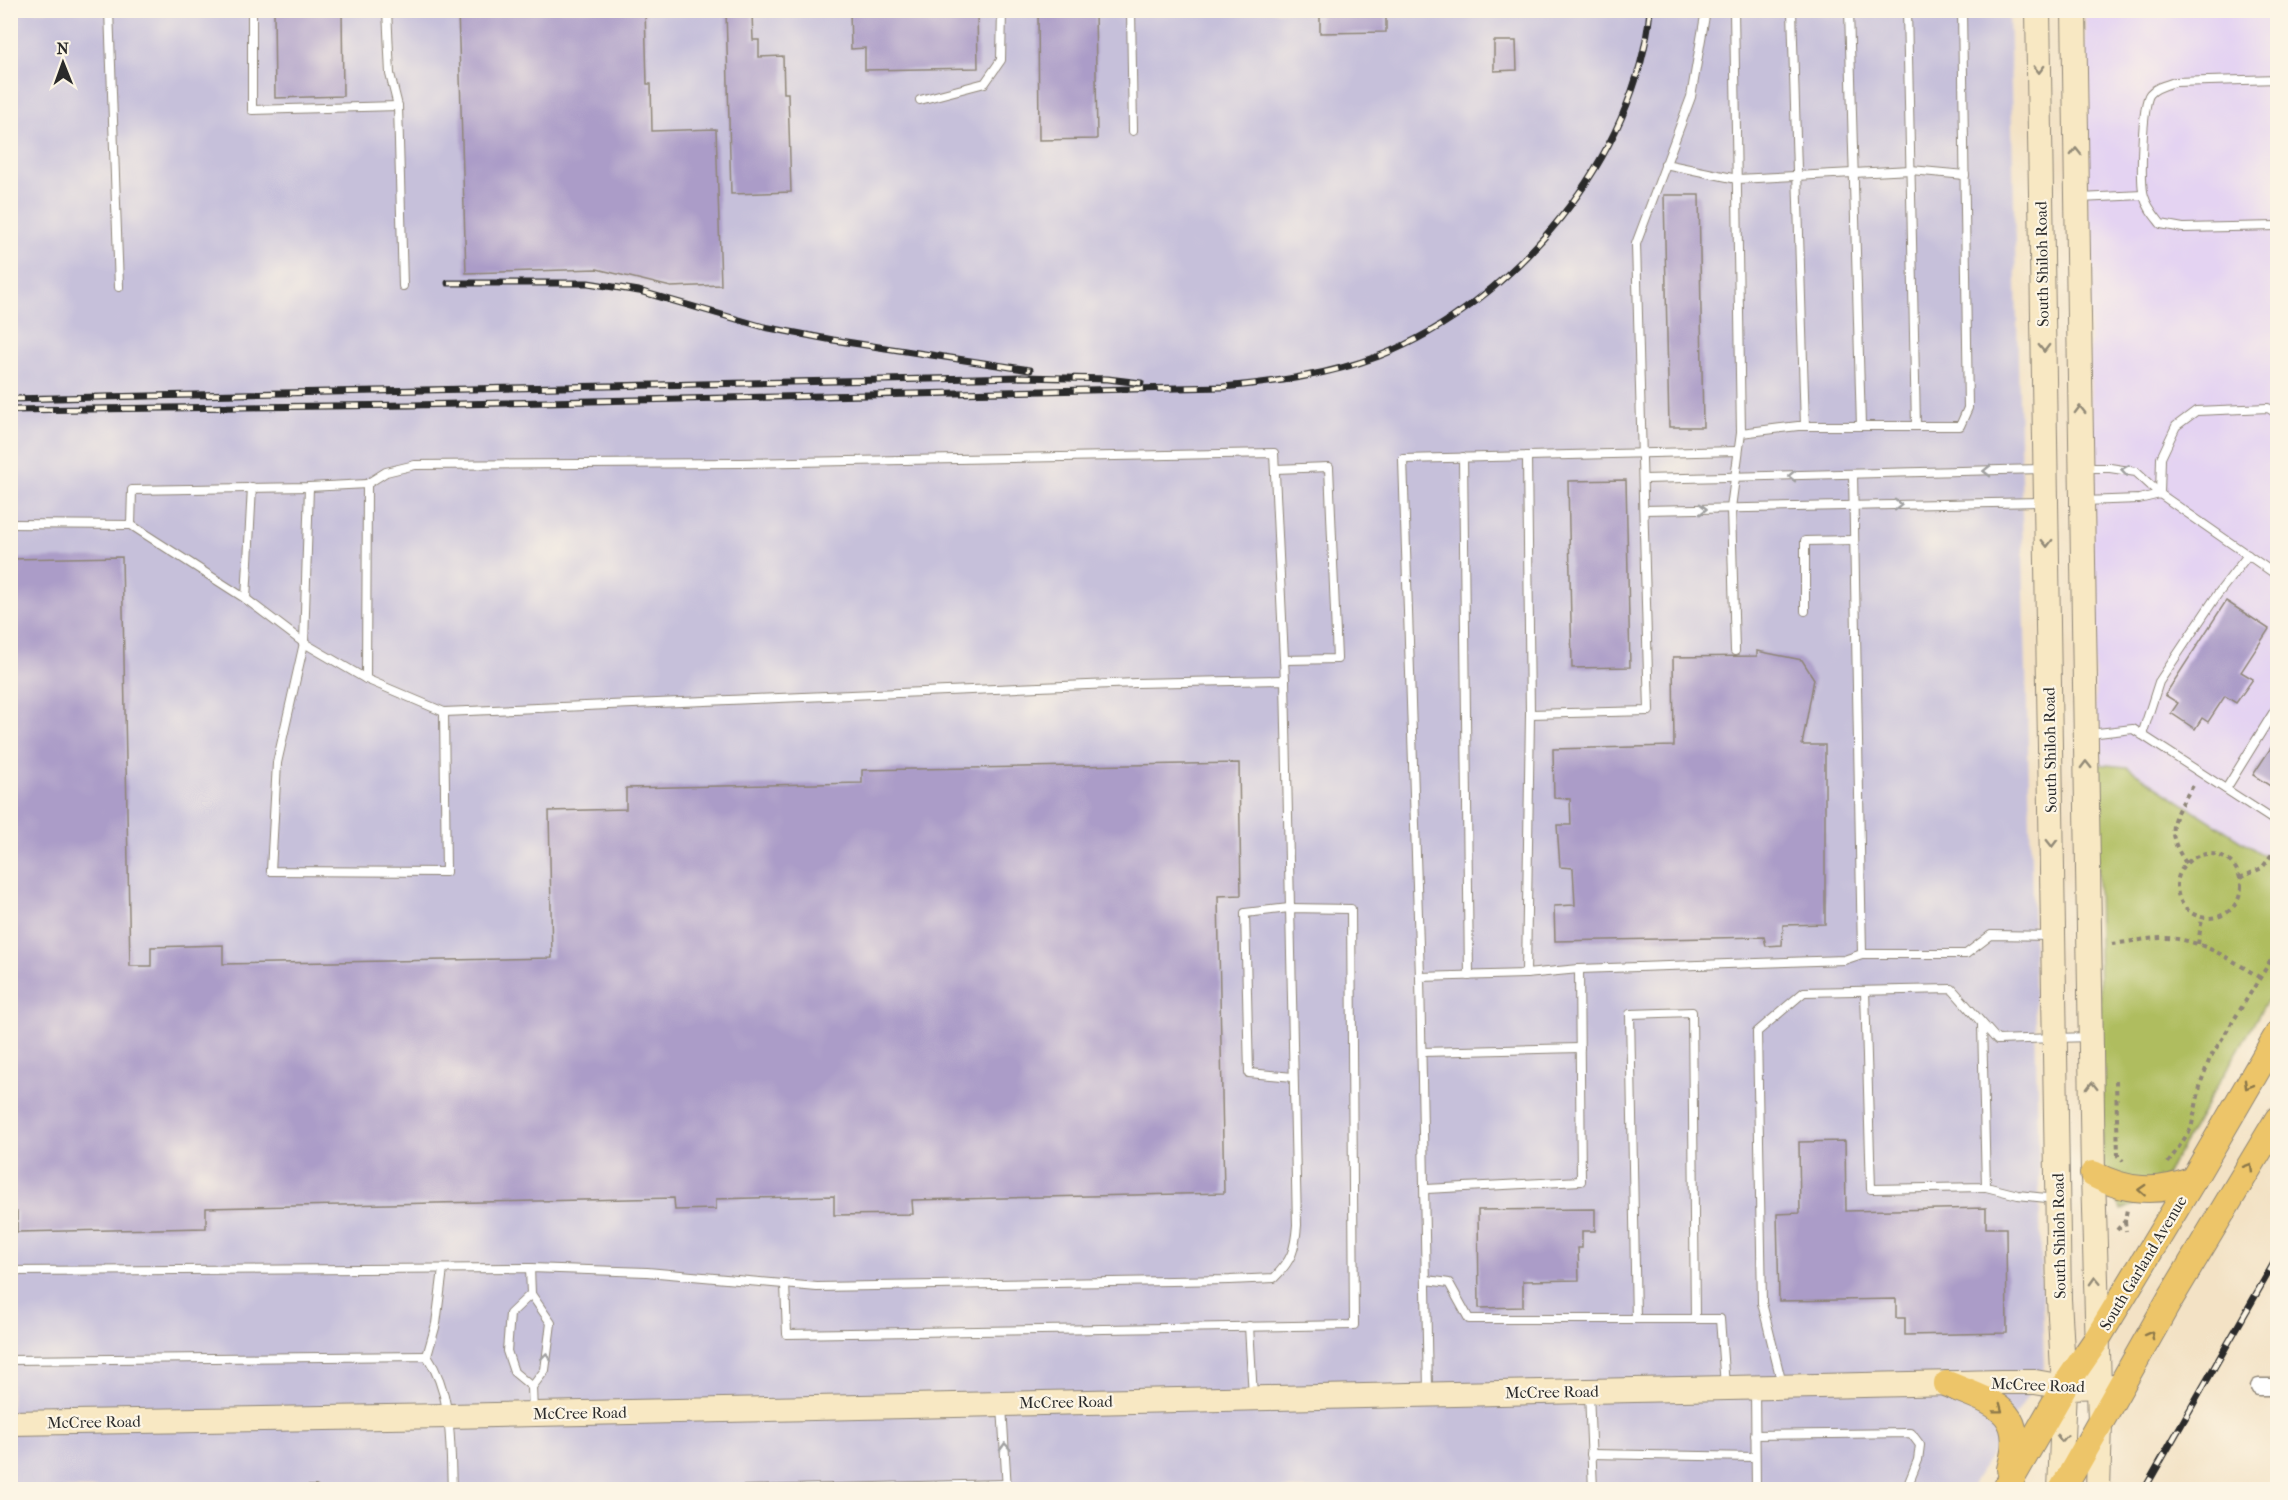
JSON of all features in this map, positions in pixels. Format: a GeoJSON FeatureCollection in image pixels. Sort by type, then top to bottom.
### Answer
{"type":"FeatureCollection","features":[{"type":"Feature","properties":{"kind":"main road","name":"South Shiloh Road"},"geometry":{"type":"LineString","coordinates":[[2038,10],[2059,1299],[2064,1387],[2061,1490]]}},
{"type":"Feature","properties":{"kind":"main road"},"geometry":{"type":"LineString","coordinates":[[2074,10],[2097,1339],[2110,1387]]}},
{"type":"Feature","properties":{"kind":"main road"},"geometry":{"type":"LineString","coordinates":[[2046,469],[2081,469]]}},
{"type":"Feature","properties":{"kind":"main road"},"geometry":{"type":"LineString","coordinates":[[2046,502],[2082,501]]}},
{"type":"Feature","properties":{"kind":"main road","name":"South Garland Avenue"},"geometry":{"type":"LineString","coordinates":[[2006,1489],[2064,1387],[2097,1339],[2193,1180],[2277,1034]]}},
{"type":"Feature","properties":{"kind":"main road"},"geometry":{"type":"LineString","coordinates":[[2098,1490],[2100,1423],[2110,1387],[2170,1299],[2277,1119]]}},
{"type":"Feature","properties":{"kind":"main road"},"geometry":{"type":"LineString","coordinates":[[2093,1174],[2106,1182],[2136,1190],[2165,1189],[2193,1180]]}},
{"type":"Feature","properties":{"kind":"main road","name":"McCree Road"},"geometry":{"type":"LineString","coordinates":[[10,1423],[449,1416],[2035,1382],[2064,1387],[2110,1387]]}},
{"type":"Feature","properties":{"kind":"main road"},"geometry":{"type":"LineString","coordinates":[[1947,1384],[1983,1398],[1999,1407],[2011,1419],[2016,1434],[2016,1450],[2006,1489]]}},
{"type":"Feature","properties":{"kind":"main road"},"geometry":{"type":"LineString","coordinates":[[2061,1490],[2100,1423]]}},
{"type":"Feature","properties":{"kind":"street"},"geometry":{"type":"LineString","coordinates":[[2259,1387],[2277,1387]]}},
{"type":"Feature","properties":{"kind":"lane"},"geometry":{"type":"LineString","coordinates":[[109,10],[119,287]]}},
{"type":"Feature","properties":{"kind":"lane"},"geometry":{"type":"LineString","coordinates":[[252,10],[252,110],[398,106]]}},
{"type":"Feature","properties":{"kind":"lane"},"geometry":{"type":"LineString","coordinates":[[387,10],[390,74],[398,106],[403,286]]}},
{"type":"Feature","properties":{"kind":"lane"},"geometry":{"type":"LineString","coordinates":[[920,100],[985,83],[1001,60],[1002,10]]}},
{"type":"Feature","properties":{"kind":"lane"},"geometry":{"type":"LineString","coordinates":[[1131,10],[1133,131]]}},
{"type":"Feature","properties":{"kind":"lane"},"geometry":{"type":"LineString","coordinates":[[1530,714],[1649,711],[1636,244],[1691,97],[1706,10]]}},
{"type":"Feature","properties":{"kind":"lane"},"geometry":{"type":"LineString","coordinates":[[1734,10],[1741,433],[1731,508],[1735,651]]}},
{"type":"Feature","properties":{"kind":"lane"},"geometry":{"type":"LineString","coordinates":[[1792,10],[1805,426]]}},
{"type":"Feature","properties":{"kind":"lane"},"geometry":{"type":"LineString","coordinates":[[1849,10],[1861,426]]}},
{"type":"Feature","properties":{"kind":"lane"},"geometry":{"type":"LineString","coordinates":[[1907,10],[1916,426]]}},
{"type":"Feature","properties":{"kind":"lane"},"geometry":{"type":"LineString","coordinates":[[1741,433],[1805,426],[1960,426],[1968,408],[1962,10]]}},
{"type":"Feature","properties":{"kind":"lane"},"geometry":{"type":"LineString","coordinates":[[2277,79],[2175,82],[2159,87],[2149,95],[2144,117],[2143,195],[2150,211],[2161,224],[2183,228],[2277,226]]}},
{"type":"Feature","properties":{"kind":"lane"},"geometry":{"type":"LineString","coordinates":[[1665,164],[1737,179],[1911,170],[1965,175]]}},
{"type":"Feature","properties":{"kind":"lane"},"geometry":{"type":"LineString","coordinates":[[2077,198],[2143,195]]}},
{"type":"Feature","properties":{"kind":"lane"},"geometry":{"type":"LineString","coordinates":[[2160,494],[2161,458],[2176,426],[2196,411],[2273,408],[2277,414]]}},
{"type":"Feature","properties":{"kind":"lane"},"geometry":{"type":"LineString","coordinates":[[1428,1395],[1426,1189],[1403,459],[1738,451]]}},
{"type":"Feature","properties":{"kind":"lane"},"geometry":{"type":"LineString","coordinates":[[10,1271],[530,1268],[647,1272],[817,1287],[1274,1278],[1287,1266],[1295,1249],[1297,1226],[1285,680],[1274,453],[751,463],[415,465],[386,472],[367,484],[132,490],[131,525]]}},
{"type":"Feature","properties":{"kind":"lane"},"geometry":{"type":"LineString","coordinates":[[1462,457],[1469,976]]}},
{"type":"Feature","properties":{"kind":"lane"},"geometry":{"type":"LineString","coordinates":[[1526,974],[1530,714],[1527,457]]}},
{"type":"Feature","properties":{"kind":"lane"},"geometry":{"type":"LineString","coordinates":[[1275,469],[1329,467],[1337,659],[1284,660]]}},
{"type":"Feature","properties":{"kind":"lane"},"geometry":{"type":"LineString","coordinates":[[2081,469],[2110,468],[2136,472],[2160,494],[2277,576]]}},
{"type":"Feature","properties":{"kind":"lane"},"geometry":{"type":"LineString","coordinates":[[1644,479],[2046,469]]}},
{"type":"Feature","properties":{"kind":"lane"},"geometry":{"type":"LineString","coordinates":[[1853,474],[1862,954]]}},
{"type":"Feature","properties":{"kind":"lane"},"geometry":{"type":"LineString","coordinates":[[366,679],[367,484]]}},
{"type":"Feature","properties":{"kind":"lane"},"geometry":{"type":"LineString","coordinates":[[246,599],[252,487]]}},
{"type":"Feature","properties":{"kind":"lane"},"geometry":{"type":"LineString","coordinates":[[309,487],[304,643],[277,763],[271,871],[446,872],[444,712]]}},
{"type":"Feature","properties":{"kind":"lane"},"geometry":{"type":"LineString","coordinates":[[2082,501],[2139,500],[2160,494]]}},
{"type":"Feature","properties":{"kind":"lane"},"geometry":{"type":"LineString","coordinates":[[1644,510],[2046,502]]}},
{"type":"Feature","properties":{"kind":"lane"},"geometry":{"type":"LineString","coordinates":[[10,524],[131,525],[246,599],[304,643],[366,679],[444,712],[1112,684],[1285,680]]}},
{"type":"Feature","properties":{"kind":"lane"},"geometry":{"type":"LineString","coordinates":[[1805,611],[1805,541],[1854,540]]}},
{"type":"Feature","properties":{"kind":"lane"},"geometry":{"type":"LineString","coordinates":[[2142,735],[2159,682],[2217,595],[2248,555]]}},
{"type":"Feature","properties":{"kind":"lane"},"geometry":{"type":"LineString","coordinates":[[2226,789],[2277,705]]}},
{"type":"Feature","properties":{"kind":"lane"},"geometry":{"type":"LineString","coordinates":[[2086,735],[2133,729],[2277,823]]}},
{"type":"Feature","properties":{"kind":"lane"},"geometry":{"type":"LineString","coordinates":[[786,1284],[787,1334],[1354,1326],[1352,909],[1289,908],[1245,913],[1249,1074],[1293,1077]]}},
{"type":"Feature","properties":{"kind":"lane"},"geometry":{"type":"LineString","coordinates":[[1420,977],[1844,960],[1862,954],[1966,954],[1990,935],[2054,936]]}},
{"type":"Feature","properties":{"kind":"lane"},"geometry":{"type":"LineString","coordinates":[[1426,1189],[1581,1181],[1579,969]]}},
{"type":"Feature","properties":{"kind":"lane"},"geometry":{"type":"LineString","coordinates":[[1782,1387],[1762,1304],[1756,1032],[1804,992],[1952,989],[1997,1040],[2091,1037]]}},
{"type":"Feature","properties":{"kind":"lane"},"geometry":{"type":"LineString","coordinates":[[1865,991],[1871,1189],[1986,1187],[2018,1195],[2058,1200]]}},
{"type":"Feature","properties":{"kind":"lane"},"geometry":{"type":"LineString","coordinates":[[1636,1319],[1630,1014],[1692,1012],[1695,1319]]}},
{"type":"Feature","properties":{"kind":"lane"},"geometry":{"type":"LineString","coordinates":[[1982,1023],[1986,1187]]}},
{"type":"Feature","properties":{"kind":"lane"},"geometry":{"type":"LineString","coordinates":[[1422,1052],[1580,1048]]}},
{"type":"Feature","properties":{"kind":"lane"},"geometry":{"type":"LineString","coordinates":[[530,1268],[531,1294],[551,1323],[545,1370],[532,1387],[533,1414]]}},
{"type":"Feature","properties":{"kind":"lane"},"geometry":{"type":"LineString","coordinates":[[443,1269],[436,1324],[427,1356],[437,1371],[449,1416],[452,1490]]}},
{"type":"Feature","properties":{"kind":"lane"},"geometry":{"type":"LineString","coordinates":[[1427,1281],[1449,1283],[1469,1319],[1720,1319],[1725,1389]]}},
{"type":"Feature","properties":{"kind":"lane"},"geometry":{"type":"LineString","coordinates":[[531,1294],[510,1314],[507,1351],[514,1372],[532,1387]]}},
{"type":"Feature","properties":{"kind":"lane"},"geometry":{"type":"LineString","coordinates":[[1249,1326],[1253,1398]]}},
{"type":"Feature","properties":{"kind":"lane"},"geometry":{"type":"LineString","coordinates":[[10,1360],[427,1356]]}},
{"type":"Feature","properties":{"kind":"lane"},"geometry":{"type":"LineString","coordinates":[[1755,1388],[1756,1490]]}},
{"type":"Feature","properties":{"kind":"lane"},"geometry":{"type":"LineString","coordinates":[[1589,1391],[1593,1490]]}},
{"type":"Feature","properties":{"kind":"lane"},"geometry":{"type":"LineString","coordinates":[[741,1490],[1007,1487],[1002,1404]]}},
{"type":"Feature","properties":{"kind":"lane"},"geometry":{"type":"LineString","coordinates":[[1755,1435],[1911,1433],[1920,1445],[1918,1460],[1906,1490]]}},
{"type":"Feature","properties":{"kind":"lane"},"geometry":{"type":"LineString","coordinates":[[1591,1454],[1755,1457]]}},
{"type":"Feature","properties":{"kind":"lane"},"geometry":{"type":"LineString","coordinates":[[273,1490],[315,1490]]}},
{"type":"Feature","properties":{"kind":"path"},"geometry":{"type":"LineString","coordinates":[[2186,863],[2175,847],[2174,817],[2200,773]]}},
{"type":"Feature","properties":{"kind":"path"},"geometry":{"type":"LineString","coordinates":[[2240,878],[2262,868],[2277,846]]}},
{"type":"Feature","properties":{"kind":"path"},"geometry":{"type":"LineString","coordinates":[[2203,854],[2213,854],[2231,862],[2240,878],[2241,891],[2238,901],[2231,910],[2223,915],[2202,918],[2193,915],[2179,900],[2176,891],[2177,880],[2186,863],[2203,854]]}},
{"type":"Feature","properties":{"kind":"path"},"geometry":{"type":"LineString","coordinates":[[2198,944],[2202,918]]}},
{"type":"Feature","properties":{"kind":"path"},"geometry":{"type":"LineString","coordinates":[[2112,953],[2112,944],[2163,938],[2183,940],[2198,944],[2237,963],[2259,977]]}},
{"type":"Feature","properties":{"kind":"path"},"geometry":{"type":"LineString","coordinates":[[2163,1167],[2191,1129],[2201,1082],[2210,1058],[2277,949]]}},
{"type":"Feature","properties":{"kind":"path"},"geometry":{"type":"LineString","coordinates":[[2115,1075],[2118,1156],[2125,1163]]}},
{"type":"Feature","properties":{"kind":"path"},"geometry":{"type":"LineString","coordinates":[[2126,1231],[2128,1202]]}},
{"type":"Feature","properties":{"kind":"path"},"geometry":{"type":"LineString","coordinates":[[2117,1230],[2125,1221]]}},
{"type":"Feature","properties":{"kind":"shaded area"},"geometry":{"type":"Polygon","coordinates":[[[10,11],[2009,11],[2044,1367],[1970,1489],[11,1489],[10,11]]]}},
{"type":"Feature","properties":{"kind":"shaded area"},"geometry":{"type":"Polygon","coordinates":[[[2085,11],[2277,11],[2277,864],[2127,767],[2096,764],[2085,11]]]}},
{"type":"Feature","properties":{"kind":"green space"},"geometry":{"type":"Polygon","coordinates":[[[2096,764],[2127,767],[2277,864],[2277,983],[2153,1197],[2122,1210],[2103,1177],[2096,764]]]}},
{"type":"Feature","properties":{"kind":"building"},"geometry":{"type":"Polygon","coordinates":[[[274,10],[342,10],[343,96],[275,98],[274,10]]]}},
{"type":"Feature","properties":{"kind":"building"},"geometry":{"type":"Polygon","coordinates":[[[458,10],[645,10],[647,84],[651,84],[652,131],[716,129],[721,285],[671,287],[597,269],[466,273],[458,10]]]}},
{"type":"Feature","properties":{"kind":"building"},"geometry":{"type":"Polygon","coordinates":[[[726,10],[758,10],[752,13],[753,40],[759,40],[759,57],[783,56],[784,93],[788,93],[791,192],[731,194],[726,10]]]}},
{"type":"Feature","properties":{"kind":"building"},"geometry":{"type":"Polygon","coordinates":[[[850,10],[977,10],[978,68],[865,70],[865,48],[851,49],[850,10]]]}},
{"type":"Feature","properties":{"kind":"building"},"geometry":{"type":"Polygon","coordinates":[[[1038,10],[1095,10],[1097,139],[1039,140],[1038,10]]]}},
{"type":"Feature","properties":{"kind":"building"},"geometry":{"type":"Polygon","coordinates":[[[1320,10],[1386,10],[1386,32],[1320,33],[1320,10]]]}},
{"type":"Feature","properties":{"kind":"building"},"geometry":{"type":"Polygon","coordinates":[[[1494,41],[1516,41],[1517,70],[1494,71],[1494,41]]]}},
{"type":"Feature","properties":{"kind":"building"},"geometry":{"type":"Polygon","coordinates":[[[1664,195],[1699,195],[1703,427],[1669,427],[1664,195]]]}},
{"type":"Feature","properties":{"kind":"building"},"geometry":{"type":"Polygon","coordinates":[[[1626,480],[1630,667],[1572,668],[1568,481],[1626,480]]]}},
{"type":"Feature","properties":{"kind":"building"},"geometry":{"type":"Polygon","coordinates":[[[122,557],[130,966],[151,966],[151,947],[223,945],[223,964],[552,958],[549,811],[626,809],[626,788],[862,783],[862,770],[1239,763],[1241,895],[1218,896],[1224,1193],[912,1200],[913,1214],[834,1215],[834,1196],[716,1199],[716,1209],[675,1210],[674,1198],[206,1208],[206,1228],[17,1232],[17,1212],[10,1212],[10,559],[122,557]]]}},
{"type":"Feature","properties":{"kind":"building"},"geometry":{"type":"Polygon","coordinates":[[[2226,601],[2269,629],[2241,672],[2253,679],[2236,703],[2225,696],[2208,722],[2202,718],[2195,729],[2171,713],[2178,703],[2165,695],[2226,601]]]}},
{"type":"Feature","properties":{"kind":"building"},"geometry":{"type":"Polygon","coordinates":[[[1757,651],[1802,660],[1814,679],[1802,745],[1825,745],[1825,924],[1783,925],[1782,945],[1766,946],[1764,937],[1555,941],[1554,906],[1575,905],[1573,868],[1560,867],[1557,825],[1571,825],[1570,799],[1554,798],[1553,749],[1674,746],[1673,657],[1757,656],[1757,651]]]}},
{"type":"Feature","properties":{"kind":"building"},"geometry":{"type":"Polygon","coordinates":[[[2278,737],[2278,791],[2253,775],[2278,737]]]}},
{"type":"Feature","properties":{"kind":"building"},"geometry":{"type":"Polygon","coordinates":[[[1845,1141],[1846,1211],[1986,1208],[1986,1228],[2006,1228],[2007,1333],[1905,1335],[1905,1318],[1896,1318],[1896,1299],[1779,1301],[1777,1214],[1800,1213],[1799,1142],[1845,1141]]]}},
{"type":"Feature","properties":{"kind":"building"},"geometry":{"type":"Polygon","coordinates":[[[1595,1209],[1595,1231],[1582,1231],[1582,1248],[1578,1248],[1579,1280],[1523,1281],[1523,1307],[1479,1308],[1478,1210],[1595,1209]]]}},
{"type":"Feature","properties":{"kind":"railway"},"geometry":{"type":"LineString","coordinates":[[10,410],[412,405],[1223,387],[1321,373],[1379,356],[1429,332],[1476,301],[1521,262],[1560,218],[1594,170],[1621,118],[1640,65],[1650,10]]}},
{"type":"Feature","properties":{"kind":"railway"},"geometry":{"type":"LineString","coordinates":[[448,283],[588,283],[639,291],[764,327],[833,340],[1030,370]]}},
{"type":"Feature","properties":{"kind":"railway"},"geometry":{"type":"LineString","coordinates":[[10,399],[1023,377],[1108,379],[1141,383]]}},
{"type":"Feature","properties":{"kind":"railway"},"geometry":{"type":"LineString","coordinates":[[2144,1490],[2278,1256]]}}]}
